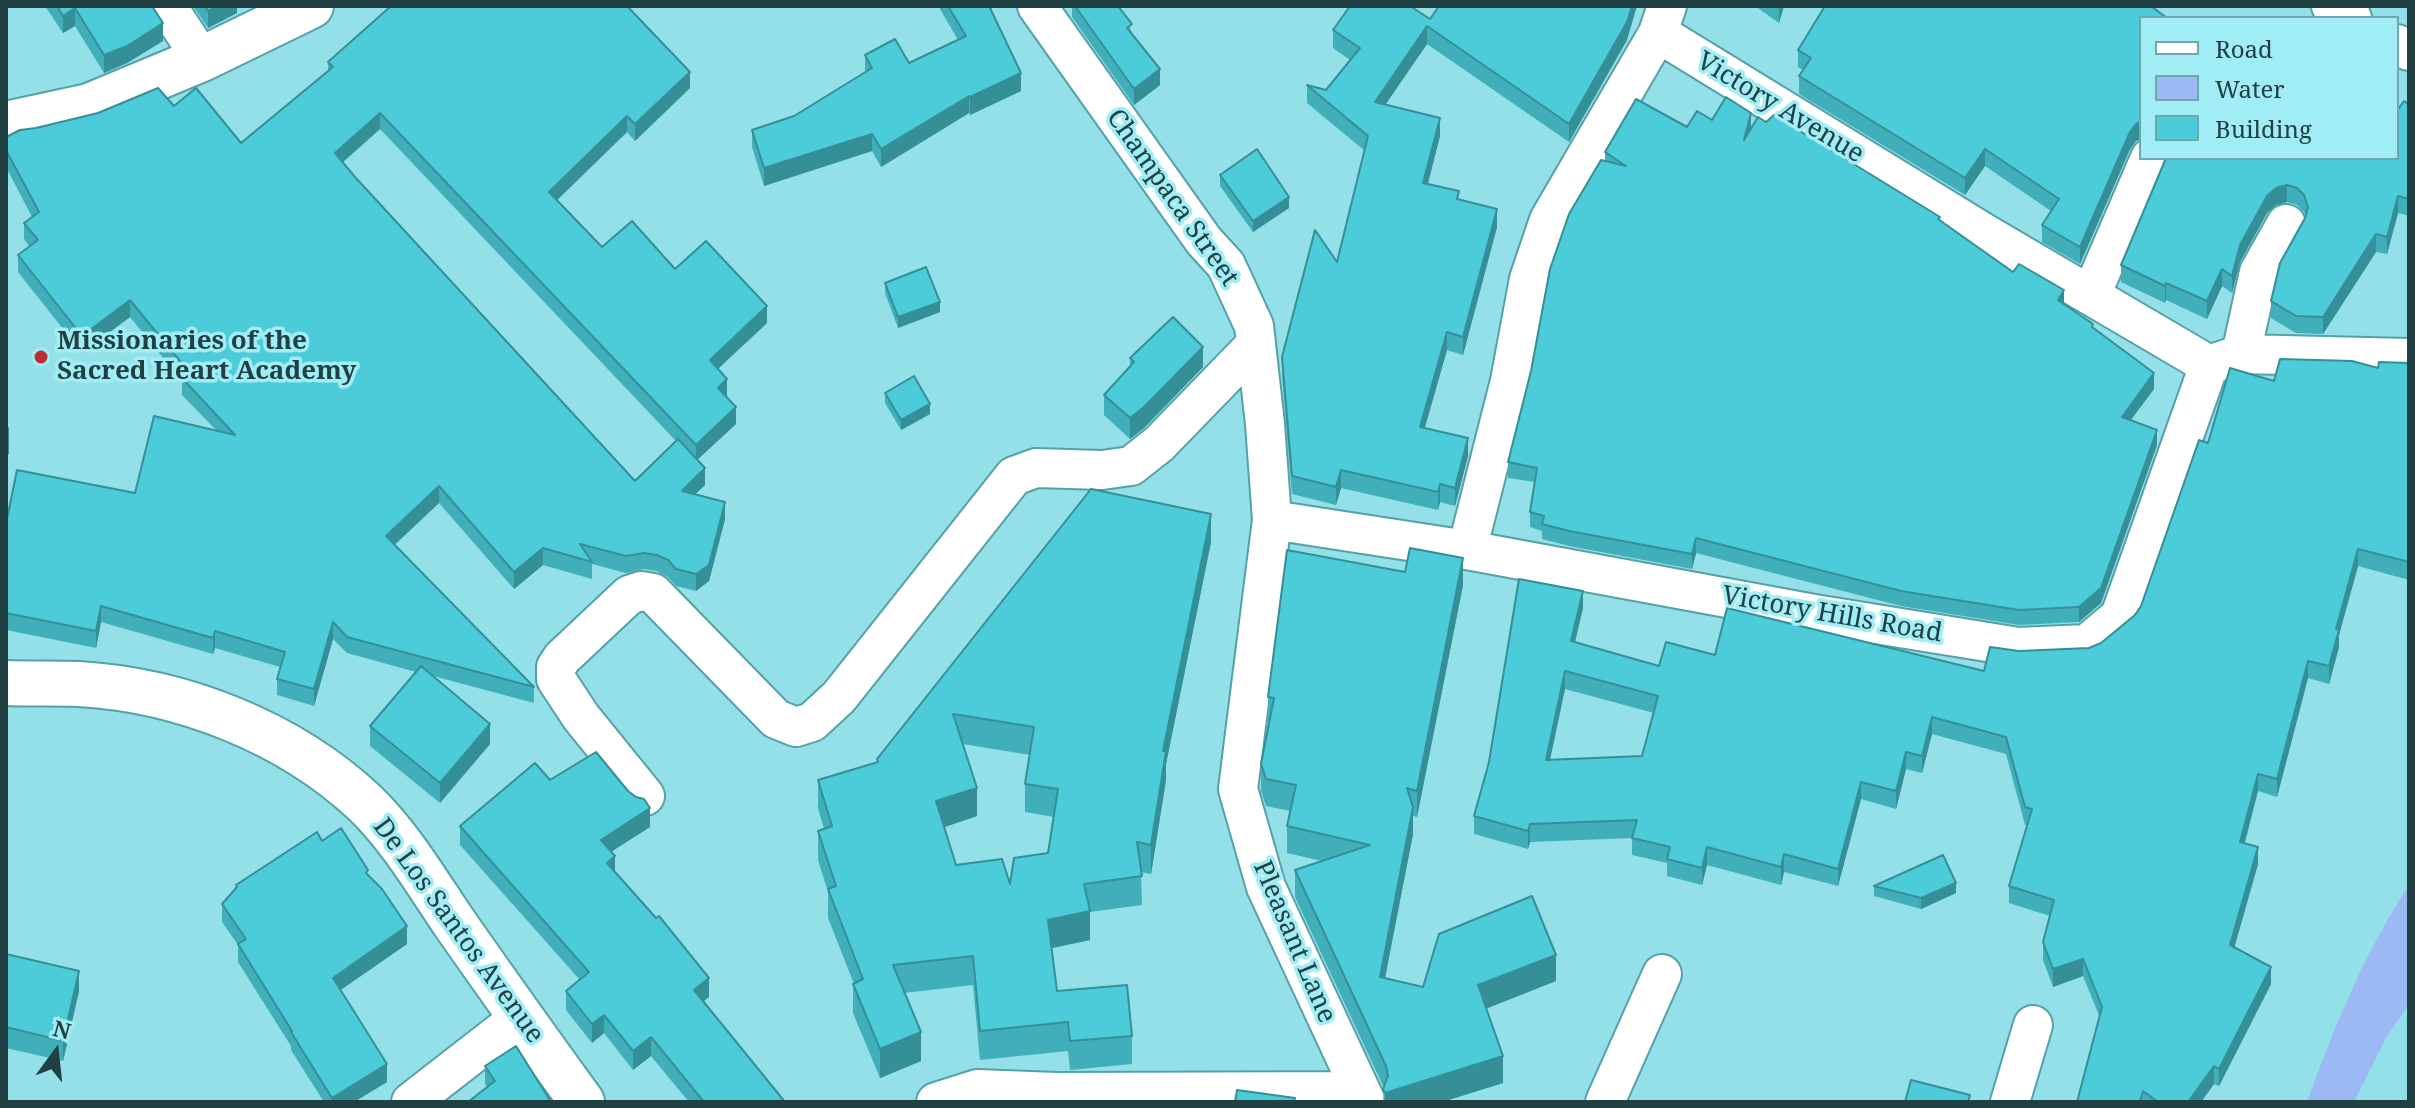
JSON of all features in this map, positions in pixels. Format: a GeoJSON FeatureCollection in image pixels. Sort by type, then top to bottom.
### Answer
{"type":"FeatureCollection","features":[{"type":"Feature","properties":{"kind":"street"},"geometry":{"type":"LineString","coordinates":[[167,6],[202,59]]}},
{"type":"Feature","properties":{"kind":"street"},"geometry":{"type":"LineString","coordinates":[[6,124],[89,106],[202,59],[311,6]]}},
{"type":"Feature","properties":{"kind":"street","name":"Champaca Street"},"geometry":{"type":"LineString","coordinates":[[1037,6],[1204,241],[1226,265],[1254,326],[1272,520],[1238,789]]}},
{"type":"Feature","properties":{"kind":"street"},"geometry":{"type":"LineString","coordinates":[[2331,6],[2348,16]]}},
{"type":"Feature","properties":{"kind":"street","name":"Victory Avenue"},"geometry":{"type":"LineString","coordinates":[[1467,550],[1510,381],[1529,279],[1549,220],[1662,19],[1984,233],[2091,295],[2225,360],[2409,358]]}},
{"type":"Feature","properties":{"kind":"street"},"geometry":{"type":"LineString","coordinates":[[2091,295],[2149,160]]}},
{"type":"Feature","properties":{"kind":"street","name":"Victory Hills Road"},"geometry":{"type":"LineString","coordinates":[[1272,520],[1467,550],[1814,614],[2018,647],[2087,644],[2120,616],[2259,272],[2286,224]]}},
{"type":"Feature","properties":{"kind":"street"},"geometry":{"type":"LineString","coordinates":[[645,796],[581,717],[556,679],[556,667],[562,658],[629,595],[641,591],[653,593],[776,719],[796,727],[812,722],[839,697],[1014,476],[1036,468],[1102,470],[1131,466],[1159,444],[1256,344]]}},
{"type":"Feature","properties":{"kind":"street","name":"De Los Santos Avenue"},"geometry":{"type":"LineString","coordinates":[[6,683],[81,684],[174,700],[253,728],[333,776],[395,836],[519,1018],[582,1102]]}},
{"type":"Feature","properties":{"kind":"street","name":"Pleasant Lane"},"geometry":{"type":"LineString","coordinates":[[1238,789],[1266,887],[1363,1097]]}},
{"type":"Feature","properties":{"kind":"street"},"geometry":{"type":"LineString","coordinates":[[1605,1102],[1662,974]]}},
{"type":"Feature","properties":{"kind":"street"},"geometry":{"type":"LineString","coordinates":[[411,1102],[519,1018]]}},
{"type":"Feature","properties":{"kind":"street"},"geometry":{"type":"LineString","coordinates":[[2010,1102],[2033,1025]]}},
{"type":"Feature","properties":{"kind":"street"},"geometry":{"type":"LineString","coordinates":[[936,1102],[977,1089],[1363,1097]]}},
{"type":"Feature","properties":{"kind":"water"},"geometry":{"type":"Polygon","coordinates":[[[2409,885],[2409,1004],[2386,1038],[2354,1102],[2307,1102],[2352,990],[2378,937],[2409,885]]]}},
{"type":"Feature","properties":{"kind":"building"},"geometry":{"type":"Polygon","coordinates":[[[57,6],[152,6],[163,23],[127,46],[104,55],[75,8],[63,16],[57,6]]]}},
{"type":"Feature","properties":{"kind":"building"},"geometry":{"type":"Polygon","coordinates":[[[391,6],[627,6],[690,72],[635,124],[627,116],[549,192],[602,247],[632,221],[675,269],[706,241],[767,306],[710,360],[727,379],[718,388],[736,407],[696,445],[380,113],[335,153],[635,481],[678,439],[705,468],[682,491],[725,502],[709,565],[696,574],[676,569],[668,560],[657,555],[644,553],[626,556],[580,544],[592,562],[543,548],[514,572],[439,486],[386,536],[534,687],[347,637],[333,622],[314,689],[277,679],[285,652],[215,631],[213,638],[101,606],[96,631],[6,613],[6,524],[17,470],[135,493],[154,416],[235,435],[182,378],[189,372],[130,300],[82,336],[18,255],[38,240],[24,223],[39,212],[6,150],[6,137],[20,130],[98,113],[158,88],[174,106],[196,88],[241,143],[333,67],[328,62],[391,6]]]}},
{"type":"Feature","properties":{"kind":"building"},"geometry":{"type":"Polygon","coordinates":[[[948,6],[991,6],[1021,73],[969,96],[881,149],[872,134],[764,168],[752,130],[794,116],[872,68],[865,55],[895,39],[909,63],[966,36],[948,6]]]}},
{"type":"Feature","properties":{"kind":"building"},"geometry":{"type":"Polygon","coordinates":[[[1075,6],[1118,6],[1132,24],[1127,28],[1160,69],[1134,89],[1075,6]]]}},
{"type":"Feature","properties":{"kind":"building"},"geometry":{"type":"Polygon","coordinates":[[[1350,6],[1410,6],[1430,19],[1439,6],[1632,6],[1627,22],[1569,124],[1427,26],[1375,102],[1440,118],[1423,183],[1459,191],[1457,199],[1497,209],[1463,337],[1447,332],[1420,427],[1468,438],[1455,488],[1440,484],[1438,492],[1341,470],[1336,487],[1292,476],[1282,357],[1315,230],[1337,262],[1368,136],[1307,85],[1326,90],[1360,48],[1333,30],[1350,6]]]}},
{"type":"Feature","properties":{"kind":"building"},"geometry":{"type":"Polygon","coordinates":[[[1825,6],[2151,6],[2164,16],[2139,16],[2139,123],[2130,132],[2080,247],[2042,225],[2059,199],[1985,149],[1965,178],[1799,76],[1811,58],[1798,50],[1825,6]]]}},
{"type":"Feature","properties":{"kind":"building"},"geometry":{"type":"Polygon","coordinates":[[[1726,97],[1751,113],[1744,140],[1758,117],[1766,122],[1774,115],[1940,217],[1938,219],[2013,272],[2019,264],[2064,290],[2058,300],[2154,373],[2122,417],[2157,430],[2101,588],[2079,607],[2019,610],[1901,591],[1696,538],[1692,554],[1569,531],[1542,524],[1544,516],[1530,512],[1537,468],[1508,462],[1531,371],[1550,269],[1569,214],[1601,160],[1626,166],[1605,152],[1636,99],[1687,127],[1697,111],[1712,120],[1726,97]]]}},
{"type":"Feature","properties":{"kind":"building"},"geometry":{"type":"Polygon","coordinates":[[[2404,101],[2409,104],[2409,199],[2398,196],[2387,237],[2376,234],[2323,317],[2296,316],[2271,301],[2280,263],[2308,207],[2304,195],[2297,188],[2287,185],[2276,188],[2267,196],[2240,245],[2232,276],[2222,269],[2207,301],[2121,265],[2165,160],[2399,160],[2399,108],[2404,101]]]}},
{"type":"Feature","properties":{"kind":"building"},"geometry":{"type":"Polygon","coordinates":[[[1257,149],[1289,197],[1253,221],[1220,175],[1257,149]]]}},
{"type":"Feature","properties":{"kind":"building"},"geometry":{"type":"Polygon","coordinates":[[[926,267],[940,302],[898,317],[885,283],[926,267]]]}},
{"type":"Feature","properties":{"kind":"building"},"geometry":{"type":"Polygon","coordinates":[[[1173,317],[1203,347],[1130,418],[1104,395],[1134,362],[1130,358],[1173,317]]]}},
{"type":"Feature","properties":{"kind":"building"},"geometry":{"type":"Polygon","coordinates":[[[2280,359],[2352,361],[2378,368],[2379,362],[2409,363],[2409,562],[2358,549],[2329,666],[2308,661],[2277,779],[2258,774],[2240,842],[2258,847],[2230,945],[2271,967],[2219,1069],[2214,1066],[2188,1102],[2158,1102],[2143,1091],[2140,1102],[2077,1102],[2102,1007],[2083,959],[2053,969],[2043,942],[2054,900],[2009,886],[2032,809],[2025,807],[2006,737],[1932,717],[1922,756],[1906,752],[1896,791],[1861,782],[1838,869],[1784,854],[1781,867],[1707,847],[1702,868],[1667,859],[1670,847],[1632,838],[1637,820],[1530,824],[1528,831],[1474,816],[1489,762],[1519,579],[1583,591],[1571,641],[1659,666],[1666,642],[1715,655],[1727,608],[1984,671],[1990,647],[2019,651],[2089,648],[2101,643],[2135,615],[2141,606],[2199,440],[2208,443],[2230,368],[2274,381],[2280,359]],[[1565,671],[1546,760],[1642,756],[1658,696],[1565,671]]]}},
{"type":"Feature","properties":{"kind":"building"},"geometry":{"type":"Polygon","coordinates":[[[914,376],[930,404],[901,420],[885,393],[914,376]]]}},
{"type":"Feature","properties":{"kind":"building"},"geometry":{"type":"Polygon","coordinates":[[[1091,489],[1211,514],[1163,751],[1166,751],[1151,845],[1137,842],[1142,876],[1084,884],[1090,911],[1048,920],[1057,991],[1127,985],[1132,1036],[1070,1041],[1068,1022],[980,1031],[973,956],[893,965],[921,1032],[880,1049],[853,984],[863,979],[828,889],[836,886],[818,831],[832,826],[818,780],[878,762],[877,759],[1091,489]],[[953,714],[977,788],[936,801],[956,865],[1002,859],[1010,884],[1014,858],[1048,853],[1058,789],[1025,784],[1034,727],[953,714]]]}},
{"type":"Feature","properties":{"kind":"building"},"geometry":{"type":"Polygon","coordinates":[[[1410,548],[1463,558],[1417,791],[1407,788],[1413,807],[1380,977],[1423,987],[1439,934],[1532,896],[1556,955],[1478,985],[1503,1056],[1385,1093],[1386,1066],[1295,870],[1370,845],[1287,826],[1296,785],[1266,779],[1261,764],[1274,698],[1268,697],[1287,550],[1405,572],[1410,548]]]}},
{"type":"Feature","properties":{"kind":"building"},"geometry":{"type":"Polygon","coordinates":[[[421,666],[490,724],[440,783],[370,726],[421,666]]]}},
{"type":"Feature","properties":{"kind":"building"},"geometry":{"type":"Polygon","coordinates":[[[596,752],[628,791],[644,799],[650,808],[601,840],[615,856],[607,863],[656,918],[659,916],[709,978],[694,990],[785,1102],[704,1102],[651,1037],[633,1051],[604,1015],[592,1024],[566,991],[589,972],[460,826],[535,763],[550,780],[596,752]]]}},
{"type":"Feature","properties":{"kind":"building"},"geometry":{"type":"Polygon","coordinates":[[[341,828],[368,870],[366,873],[382,889],[407,926],[333,978],[387,1064],[332,1098],[238,944],[246,939],[222,904],[236,885],[317,832],[322,841],[341,828]]]}},
{"type":"Feature","properties":{"kind":"building"},"geometry":{"type":"Polygon","coordinates":[[[1943,855],[1956,883],[1921,898],[1874,886],[1943,855]]]}},
{"type":"Feature","properties":{"kind":"building"},"geometry":{"type":"Polygon","coordinates":[[[6,954],[79,971],[63,1041],[6,1027],[6,954]]]}},
{"type":"Feature","properties":{"kind":"building"},"geometry":{"type":"Polygon","coordinates":[[[516,1046],[551,1102],[468,1102],[495,1081],[485,1066],[516,1046]]]}},
{"type":"Feature","properties":{"kind":"building"},"geometry":{"type":"Polygon","coordinates":[[[1911,1080],[1970,1095],[1968,1102],[1905,1102],[1911,1080]]]}},
{"type":"Feature","properties":{"kind":"building"},"geometry":{"type":"Polygon","coordinates":[[[1237,1090],[1295,1098],[1294,1102],[1235,1102],[1237,1090]]]}},
{"type":"Feature","properties":{"kind":"place","name":"Missionaries of the Sacred Heart Academy"},"geometry":{"type":"Point","coordinates":[41,357]}}]}
